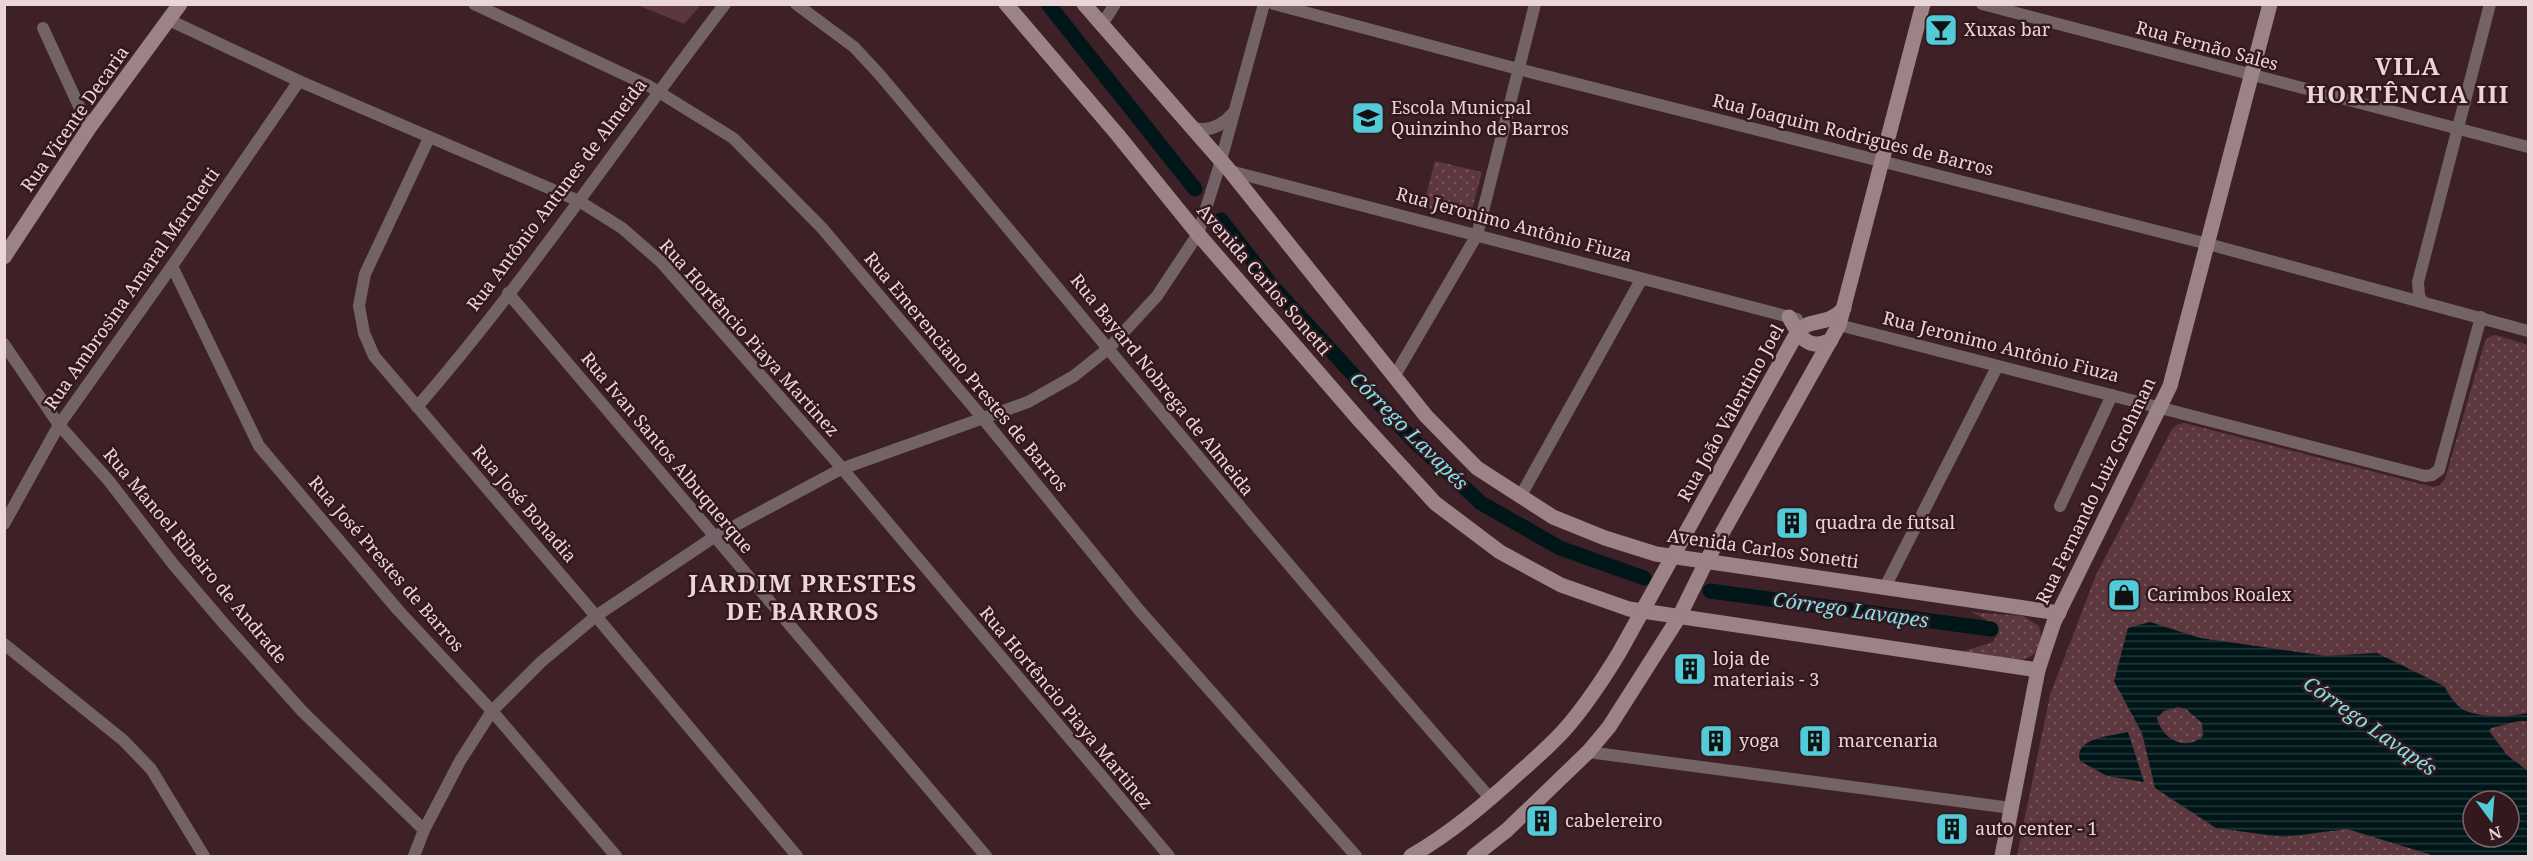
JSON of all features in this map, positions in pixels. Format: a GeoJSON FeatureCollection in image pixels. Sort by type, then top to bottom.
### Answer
{"type":"FeatureCollection","features":[{"type":"Feature","properties":{"kind":"street","name":"Rua Vicente Decaria"},"geometry":{"type":"LineString","coordinates":[[7,250],[89,128],[180,4]]}},
{"type":"Feature","properties":{"kind":"street","name":"Rua Emerenciano Prestes de Barros"},"geometry":{"type":"LineString","coordinates":[[474,4],[658,90],[733,138],[822,228],[983,419],[1139,610],[1356,856]]}},
{"type":"Feature","properties":{"kind":"street","name":"Rua Antônio Antunes de Almeida"},"geometry":{"type":"LineString","coordinates":[[417,407],[579,201],[658,90],[725,4]]}},
{"type":"Feature","properties":{"kind":"street","name":"Rua Bayard Nobrega de Almeida"},"geometry":{"type":"LineString","coordinates":[[796,4],[854,47],[880,75],[1109,348],[1249,520],[1491,799]]}},
{"type":"Feature","properties":{"kind":"street","name":"Avenida Carlos Sonetti"},"geometry":{"type":"LineString","coordinates":[[1006,4],[1118,134],[1198,234],[1361,422],[1435,502],[1500,552],[1562,585],[1641,612],[2038,670]]}},
{"type":"Feature","properties":{"kind":"street","name":"Avenida Carlos Sonetti"},"geometry":{"type":"LineString","coordinates":[[1084,4],[1225,168],[1426,416],[1477,468],[1520,497],[1553,517],[1605,538],[1656,554],[1885,587],[2056,618]]}},
{"type":"Feature","properties":{"kind":"street"},"geometry":{"type":"LineString","coordinates":[[1101,26],[1115,4]]}},
{"type":"Feature","properties":{"kind":"street"},"geometry":{"type":"LineString","coordinates":[[414,856],[424,830],[460,761],[492,711],[541,662],[596,616],[714,537],[841,469],[1028,402],[1074,376],[1109,348],[1157,296],[1198,234],[1225,168],[1235,111],[1264,4]]}},
{"type":"Feature","properties":{"kind":"street","name":"Rua Joaquim Rodrigues de Barros"},"geometry":{"type":"LineString","coordinates":[[1274,4],[1518,69],[2208,244],[2529,331]]}},
{"type":"Feature","properties":{"kind":"street"},"geometry":{"type":"LineString","coordinates":[[1394,377],[1476,235],[1535,4]]}},
{"type":"Feature","properties":{"kind":"street"},"geometry":{"type":"LineString","coordinates":[[1474,856],[1507,830],[1588,752],[1627,699],[1679,617],[1707,560],[1835,333],[1844,308],[1880,160],[1923,4]]}},
{"type":"Feature","properties":{"kind":"street","name":"Rua Fernão Sales"},"geometry":{"type":"LineString","coordinates":[[1982,4],[2250,76],[2529,147]]}},
{"type":"Feature","properties":{"kind":"street","name":"Rua Fernando Luiz Grohman"},"geometry":{"type":"LineString","coordinates":[[2002,856],[2038,670],[2056,618],[2170,386],[2270,4]]}},
{"type":"Feature","properties":{"kind":"street"},"geometry":{"type":"LineString","coordinates":[[2422,302],[2418,282],[2490,4]]}},
{"type":"Feature","properties":{"kind":"street","name":"Rua Hortêncio Piaya Martinez"},"geometry":{"type":"LineString","coordinates":[[169,20],[299,81],[579,201],[622,228],[661,262],[841,469],[1169,856]]}},
{"type":"Feature","properties":{"kind":"street"},"geometry":{"type":"LineString","coordinates":[[43,28],[89,128]]}},
{"type":"Feature","properties":{"kind":"street","name":"Rua Ambrosina Amaral Marchetti"},"geometry":{"type":"LineString","coordinates":[[4,524],[59,425],[299,81]]}},
{"type":"Feature","properties":{"kind":"street"},"geometry":{"type":"LineString","coordinates":[[1186,124],[1203,130],[1215,128],[1226,122],[1235,111]]}},
{"type":"Feature","properties":{"kind":"street","name":"Rua José Bonadia"},"geometry":{"type":"LineString","coordinates":[[429,138],[365,274],[359,306],[364,333],[374,356],[797,856]]}},
{"type":"Feature","properties":{"kind":"street","name":"Rua Jeronimo Antônio Fiuza"},"geometry":{"type":"LineString","coordinates":[[1225,168],[1641,280],[1817,323]]}},
{"type":"Feature","properties":{"kind":"street","name":"Rua José Prestes de Barros"},"geometry":{"type":"LineString","coordinates":[[172,266],[259,446],[398,610],[492,711],[616,856]]}},
{"type":"Feature","properties":{"kind":"street"},"geometry":{"type":"LineString","coordinates":[[1520,497],[1641,280]]}},
{"type":"Feature","properties":{"kind":"street","name":"Rua Ivan Santos Albuquerque"},"geometry":{"type":"LineString","coordinates":[[508,293],[986,856]]}},
{"type":"Feature","properties":{"kind":"street","name":"Rua João Valentino Joel"},"geometry":{"type":"LineString","coordinates":[[1411,856],[1442,839],[1491,799],[1553,743],[1572,722],[1596,690],[1797,333],[1807,325],[1832,319],[1844,308]]}},
{"type":"Feature","properties":{"kind":"street"},"geometry":{"type":"LineString","coordinates":[[1789,317],[1797,333]]}},
{"type":"Feature","properties":{"kind":"street","name":"Rua Jeronimo Antônio Fiuza"},"geometry":{"type":"LineString","coordinates":[[1797,333],[1811,344],[1822,344],[1835,333],[1997,367],[2432,476],[2439,470],[2481,317]]}},
{"type":"Feature","properties":{"kind":"street"},"geometry":{"type":"LineString","coordinates":[[1817,323],[1832,329],[1835,333]]}},
{"type":"Feature","properties":{"kind":"street","name":"Rua Manoel Ribeiro de Andrade"},"geometry":{"type":"LineString","coordinates":[[4,344],[59,425],[109,481],[173,564],[302,711],[424,830]]}},
{"type":"Feature","properties":{"kind":"street"},"geometry":{"type":"LineString","coordinates":[[1885,587],[1997,367]]}},
{"type":"Feature","properties":{"kind":"street"},"geometry":{"type":"LineString","coordinates":[[2060,506],[2112,395]]}},
{"type":"Feature","properties":{"kind":"street"},"geometry":{"type":"LineString","coordinates":[[4,644],[123,741],[151,769],[204,856]]}},
{"type":"Feature","properties":{"kind":"street"},"geometry":{"type":"LineString","coordinates":[[1588,752],[2011,808]]}},
{"type":"Feature","properties":{"kind":"shaded area"},"geometry":{"type":"Polygon","coordinates":[[[637,5],[701,5],[684,24],[637,5]]]}},
{"type":"Feature","properties":{"kind":"shaded area"},"geometry":{"type":"Polygon","coordinates":[[[1435,161],[1482,172],[1471,213],[1460,217],[1423,207],[1435,161]]]}},
{"type":"Feature","properties":{"kind":"shaded area"},"geometry":{"type":"Polygon","coordinates":[[[2496,335],[2528,345],[2528,856],[2017,856],[2050,695],[2096,575],[2172,429],[2184,423],[2433,487],[2440,485],[2445,479],[2485,341],[2490,336],[2496,335]]]}},
{"type":"Feature","properties":{"kind":"shaded area"},"geometry":{"type":"Polygon","coordinates":[[[1971,612],[2023,616],[2039,626],[2041,641],[2037,651],[2028,657],[2003,660],[1964,651],[1993,642],[1999,632],[1989,621],[1971,612]]]}},
{"type":"Feature","properties":{"kind":"water"},"geometry":{"type":"Polygon","coordinates":[[[2150,622],[2200,638],[2326,656],[2377,653],[2444,686],[2457,704],[2466,711],[2497,716],[2528,713],[2528,721],[2491,728],[2489,731],[2507,755],[2528,771],[2528,856],[2435,856],[2347,829],[2283,837],[2216,828],[2155,788],[2142,733],[2114,681],[2128,628],[2150,622]],[[2178,707],[2164,711],[2157,718],[2169,737],[2182,743],[2196,741],[2203,736],[2202,723],[2186,709],[2178,707]]]}},
{"type":"Feature","properties":{"kind":"water"},"geometry":{"type":"Polygon","coordinates":[[[2128,732],[2144,782],[2107,776],[2080,761],[2079,753],[2088,743],[2095,739],[2128,732]]]}},
{"type":"Feature","properties":{"kind":"waterway","name":"Córrego Lavapés"},"geometry":{"type":"LineString","coordinates":[[1048,4],[1195,189]]}},
{"type":"Feature","properties":{"kind":"waterway","name":"Córrego Lavapés"},"geometry":{"type":"LineString","coordinates":[[1221,220],[1273,287],[1412,439],[1481,503],[1560,548],[1644,578]]}},
{"type":"Feature","properties":{"kind":"waterway","name":"Córrego Lavapes"},"geometry":{"type":"LineString","coordinates":[[1710,591],[1991,629]]}},
{"type":"Feature","properties":{"kind":"place","name":"Xuxas bar"},"geometry":{"type":"Point","coordinates":[1941,30]}},
{"type":"Feature","properties":{"kind":"place","name":"Escola Municpal Quinzinho de Barros"},"geometry":{"type":"Point","coordinates":[1368,118]}},
{"type":"Feature","properties":{"kind":"place","name":"quadra de futsal"},"geometry":{"type":"Point","coordinates":[1792,523]}},
{"type":"Feature","properties":{"kind":"place","name":"Carimbos Roalex"},"geometry":{"type":"Point","coordinates":[2124,595]}},
{"type":"Feature","properties":{"kind":"place","name":"loja de materiais - 3"},"geometry":{"type":"Point","coordinates":[1690,669]}},
{"type":"Feature","properties":{"kind":"place","name":"yoga"},"geometry":{"type":"Point","coordinates":[1716,741]}},
{"type":"Feature","properties":{"kind":"place","name":"marcenaria"},"geometry":{"type":"Point","coordinates":[1815,741]}},
{"type":"Feature","properties":{"kind":"place","name":"cabelereiro"},"geometry":{"type":"Point","coordinates":[1542,821]}},
{"type":"Feature","properties":{"kind":"place","name":"auto center - 1"},"geometry":{"type":"Point","coordinates":[1952,829]}},
{"type":"Feature","properties":{"kind":"district","name":"VILA HORTÊNCIA III"},"geometry":{"type":"Point","coordinates":[2408,81]}},
{"type":"Feature","properties":{"kind":"district","name":"JARDIM PRESTES DE BARROS"},"geometry":{"type":"Point","coordinates":[803,598]}}]}
